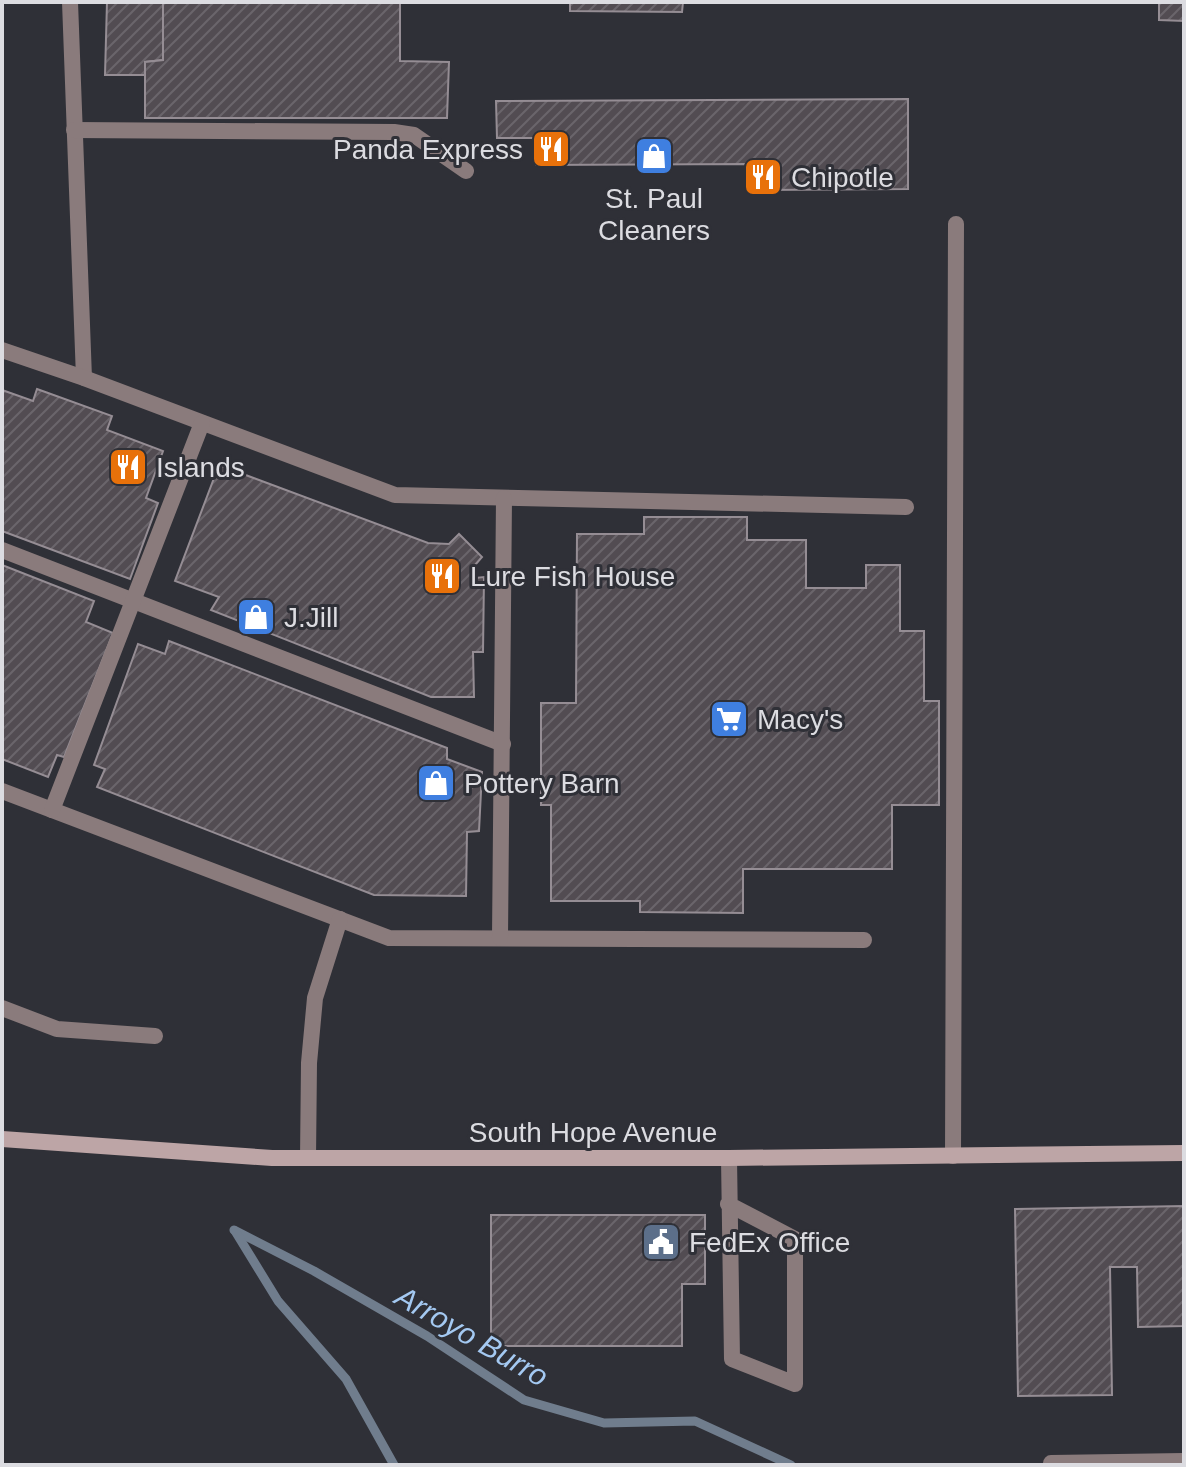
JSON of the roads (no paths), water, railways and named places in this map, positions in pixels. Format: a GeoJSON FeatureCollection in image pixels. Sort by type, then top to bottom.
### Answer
{"type":"FeatureCollection","features":[{"type":"Feature","properties":{"kind":"main road","name":"South Hope Avenue"},"geometry":{"type":"LineString","coordinates":[[2,1139],[272,1158],[729,1158],[1184,1153]]}},
{"type":"Feature","properties":{"kind":"street"},"geometry":{"type":"LineString","coordinates":[[70,2],[84,378]]}},
{"type":"Feature","properties":{"kind":"street"},"geometry":{"type":"LineString","coordinates":[[74,130],[394,132],[414,135],[466,171]]}},
{"type":"Feature","properties":{"kind":"street"},"geometry":{"type":"LineString","coordinates":[[953,1156],[956,224]]}},
{"type":"Feature","properties":{"kind":"street"},"geometry":{"type":"LineString","coordinates":[[2,350],[395,495],[906,507]]}},
{"type":"Feature","properties":{"kind":"street"},"geometry":{"type":"LineString","coordinates":[[52,810],[202,423]]}},
{"type":"Feature","properties":{"kind":"street"},"geometry":{"type":"LineString","coordinates":[[500,938],[504,498]]}},
{"type":"Feature","properties":{"kind":"street"},"geometry":{"type":"LineString","coordinates":[[2,550],[503,744]]}},
{"type":"Feature","properties":{"kind":"street"},"geometry":{"type":"LineString","coordinates":[[2,791],[389,938],[864,940]]}},
{"type":"Feature","properties":{"kind":"street"},"geometry":{"type":"LineString","coordinates":[[308,1158],[309,1063],[315,998],[340,919]]}},
{"type":"Feature","properties":{"kind":"street"},"geometry":{"type":"LineString","coordinates":[[2,1008],[57,1029],[155,1036]]}},
{"type":"Feature","properties":{"kind":"street"},"geometry":{"type":"LineString","coordinates":[[728,1204],[795,1239],[795,1384],[732,1359],[728,1204],[729,1158]]}},
{"type":"Feature","properties":{"kind":"street"},"geometry":{"type":"LineString","coordinates":[[1051,1465],[1184,1461]]}},
{"type":"Feature","properties":{"kind":"waterway","name":"Arroyo Burro"},"geometry":{"type":"LineString","coordinates":[[234,1230],[314,1271],[427,1336],[524,1400],[604,1423],[695,1421],[791,1465]]}},
{"type":"Feature","properties":{"kind":"waterway"},"geometry":{"type":"LineString","coordinates":[[235,1231],[278,1301],[346,1379],[394,1465]]}},
{"type":"Feature","properties":{"kind":"place","name":"Panda Express"},"geometry":{"type":"Point","coordinates":[551,149]}},
{"type":"Feature","properties":{"kind":"place","name":"St. Paul Cleaners"},"geometry":{"type":"Point","coordinates":[654,156]}},
{"type":"Feature","properties":{"kind":"place","name":"Chipotle"},"geometry":{"type":"Point","coordinates":[763,177]}},
{"type":"Feature","properties":{"kind":"place","name":"Islands"},"geometry":{"type":"Point","coordinates":[128,467]}},
{"type":"Feature","properties":{"kind":"place","name":"Lure Fish House"},"geometry":{"type":"Point","coordinates":[442,576]}},
{"type":"Feature","properties":{"kind":"place","name":"J.Jill"},"geometry":{"type":"Point","coordinates":[256,617]}},
{"type":"Feature","properties":{"kind":"place","name":"Macy's"},"geometry":{"type":"Point","coordinates":[729,719]}},
{"type":"Feature","properties":{"kind":"place","name":"Pottery Barn"},"geometry":{"type":"Point","coordinates":[436,783]}},
{"type":"Feature","properties":{"kind":"place","name":"FedEx Office"},"geometry":{"type":"Point","coordinates":[661,1242]}}]}
